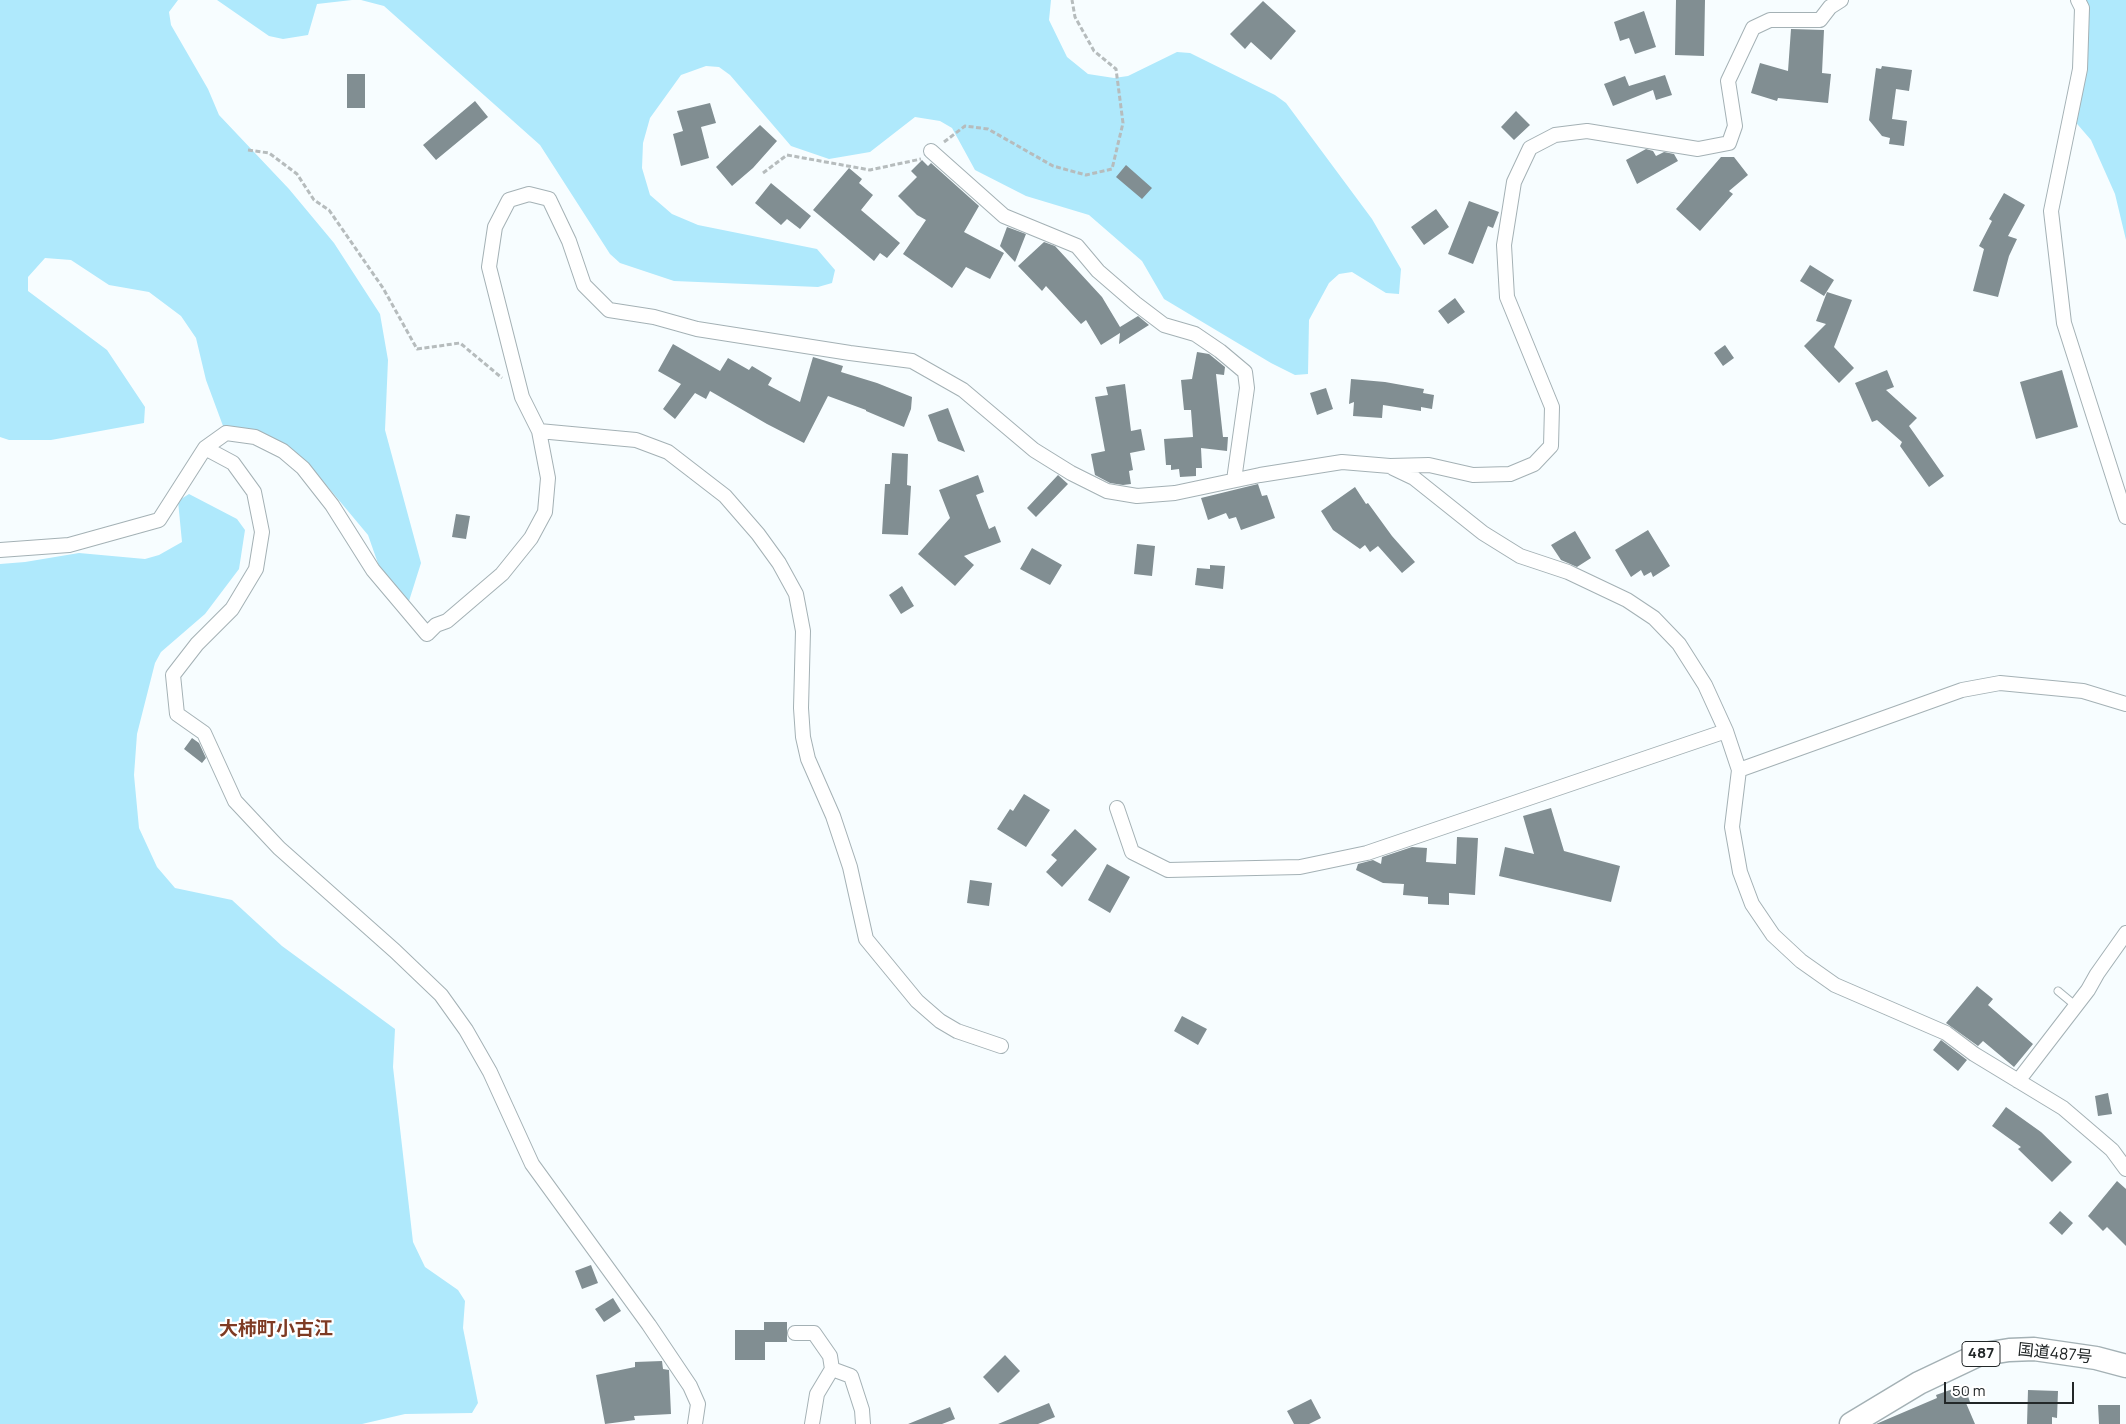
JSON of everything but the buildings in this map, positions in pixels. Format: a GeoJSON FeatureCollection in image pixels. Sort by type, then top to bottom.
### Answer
{"type":"FeatureCollection","features":[{"type":"Feature","properties":{"kind":"highway","name":"国道487号"},"geometry":{"type":"LineString","coordinates":[[1851,1424],[1919,1383],[1978,1355],[2009,1350],[2034,1349],[2096,1358],[2126,1366]]}},
{"type":"Feature","properties":{"kind":"street"},"geometry":{"type":"LineString","coordinates":[[0,550],[69,545],[159,520],[205,448],[226,433],[255,437],[283,451],[296,462],[332,505],[373,570],[428,634],[436,625],[447,621],[502,574],[531,538],[545,512],[548,478],[539,431],[522,397],[489,266],[495,227],[509,200],[529,194],[549,199],[569,241],[584,285],[608,310],[654,317],[707,330],[850,354],[912,360],[963,390],[1034,450],[1071,473],[1107,491],[1137,496],[1175,493],[1234,480],[1342,462],[1390,466],[1429,466],[1473,475],[1510,474],[1534,464],[1550,446],[1552,407],[1507,297],[1506,289],[1504,245],[1514,182],[1530,148],[1554,134],[1586,131],[1698,149],[1729,143],[1735,126],[1728,81],[1753,28],[1770,20],[1820,20],[1830,7],[1841,0]]}},
{"type":"Feature","properties":{"kind":"street"},"geometry":{"type":"LineString","coordinates":[[2078,0],[2082,8],[2080,69],[2050,211],[2064,323],[2126,517]]}},
{"type":"Feature","properties":{"kind":"street"},"geometry":{"type":"LineString","coordinates":[[932,151],[1004,216],[1077,246],[1098,271],[1135,304],[1164,325],[1196,334],[1245,372],[1247,388],[1234,480]]}},
{"type":"Feature","properties":{"kind":"street"},"geometry":{"type":"LineString","coordinates":[[539,431],[636,440],[668,452],[725,496],[758,534],[779,563],[796,594],[803,631],[801,708],[803,737],[808,759],[834,816],[850,867],[866,939],[917,1002],[940,1021],[957,1031],[1001,1046]]}},
{"type":"Feature","properties":{"kind":"street"},"geometry":{"type":"LineString","coordinates":[[205,448],[233,463],[254,492],[262,532],[256,569],[232,609],[197,644],[173,676],[177,714],[204,733],[235,801],[279,848],[395,950],[441,995],[466,1030],[490,1072],[532,1164],[649,1325],[690,1386],[698,1404],[695,1424]]}},
{"type":"Feature","properties":{"kind":"street"},"geometry":{"type":"LineString","coordinates":[[1390,466],[1414,478],[1483,533],[1520,556],[1568,572],[1628,600],[1654,618],[1680,644],[1705,685],[1726,731],[1739,770],[1732,827],[1740,872],[1752,904],[1774,935],[1801,961],[1834,985],[1946,1033],[1974,1054],[2063,1108],[2112,1150],[2126,1169]]}},
{"type":"Feature","properties":{"kind":"street"},"geometry":{"type":"LineString","coordinates":[[1739,770],[1962,690],[2000,683],[2083,691],[2126,704]]}},
{"type":"Feature","properties":{"kind":"street"},"geometry":{"type":"LineString","coordinates":[[1117,808],[1132,852],[1168,870],[1300,867],[1367,853],[1726,731]]}},
{"type":"Feature","properties":{"kind":"street"},"geometry":{"type":"LineString","coordinates":[[2018,1081],[2076,1006],[2126,933]]}},
{"type":"Feature","properties":{"kind":"street"},"geometry":{"type":"LineString","coordinates":[[795,1333],[814,1333],[830,1356],[832,1370],[817,1394],[812,1424]]}},
{"type":"Feature","properties":{"kind":"street"},"geometry":{"type":"LineString","coordinates":[[832,1370],[851,1376],[862,1410],[862,1424]]}},
{"type":"Feature","properties":{"kind":"lane"},"geometry":{"type":"LineString","coordinates":[[2058,991],[2076,1006]]}},
{"type":"Feature","properties":{"kind":"path"},"geometry":{"type":"LineString","coordinates":[[763,173],[787,155],[870,170],[920,160],[965,126],[988,130],[1053,166],[1086,175],[1112,169],[1123,123],[1116,69],[1094,50],[1076,17],[1072,0]]}},
{"type":"Feature","properties":{"kind":"path"},"geometry":{"type":"LineString","coordinates":[[248,150],[269,153],[297,174],[314,200],[329,210],[382,288],[417,349],[460,344],[522,397]]}},
{"type":"Feature","properties":{"kind":"shaded area"},"geometry":{"type":"Polygon","coordinates":[[[0,0],[178,0],[169,12],[171,25],[208,89],[219,115],[289,189],[334,243],[380,314],[388,360],[385,430],[421,563],[409,601],[396,601],[387,589],[368,535],[322,480],[263,444],[226,434],[206,380],[196,338],[181,316],[149,292],[109,285],[71,260],[45,258],[28,277],[28,291],[107,350],[145,407],[144,423],[51,440],[9,440],[0,437],[0,0]]]}},
{"type":"Feature","properties":{"kind":"shaded area"},"geometry":{"type":"Polygon","coordinates":[[[217,0],[352,0],[317,4],[308,35],[283,39],[269,36],[217,0]]]}},
{"type":"Feature","properties":{"kind":"shaded area"},"geometry":{"type":"Polygon","coordinates":[[[361,0],[1051,0],[1049,20],[1067,57],[1088,74],[1114,78],[1128,76],[1177,52],[1190,53],[1275,95],[1286,103],[1372,219],[1401,269],[1399,294],[1386,293],[1352,272],[1339,274],[1329,283],[1309,320],[1308,374],[1295,375],[1271,363],[1164,299],[1142,261],[1089,215],[1026,196],[975,170],[952,128],[940,121],[915,117],[870,152],[829,159],[791,146],[730,75],[719,67],[706,66],[681,75],[650,118],[643,143],[642,168],[650,195],[672,214],[698,225],[817,249],[835,270],[832,283],[818,287],[674,281],[620,263],[610,254],[540,145],[384,6],[361,0]]]}},
{"type":"Feature","properties":{"kind":"shaded area"},"geometry":{"type":"Polygon","coordinates":[[[2082,0],[2126,0],[2126,240],[2115,194],[2091,140],[2072,118],[2082,0]]]}},
{"type":"Feature","properties":{"kind":"shaded area"},"geometry":{"type":"Polygon","coordinates":[[[189,494],[237,519],[245,530],[239,569],[205,614],[161,652],[155,663],[137,734],[134,775],[139,828],[157,867],[175,888],[232,900],[282,946],[395,1029],[393,1067],[413,1242],[425,1267],[458,1290],[465,1301],[463,1328],[478,1403],[472,1413],[405,1414],[362,1424],[0,1424],[0,564],[79,553],[145,559],[159,555],[182,542],[178,501],[189,494]]]}},
{"type":"Feature","properties":{"kind":"district","name":"大柿町小古江"},"geometry":{"type":"Point","coordinates":[276,1330]}}]}
